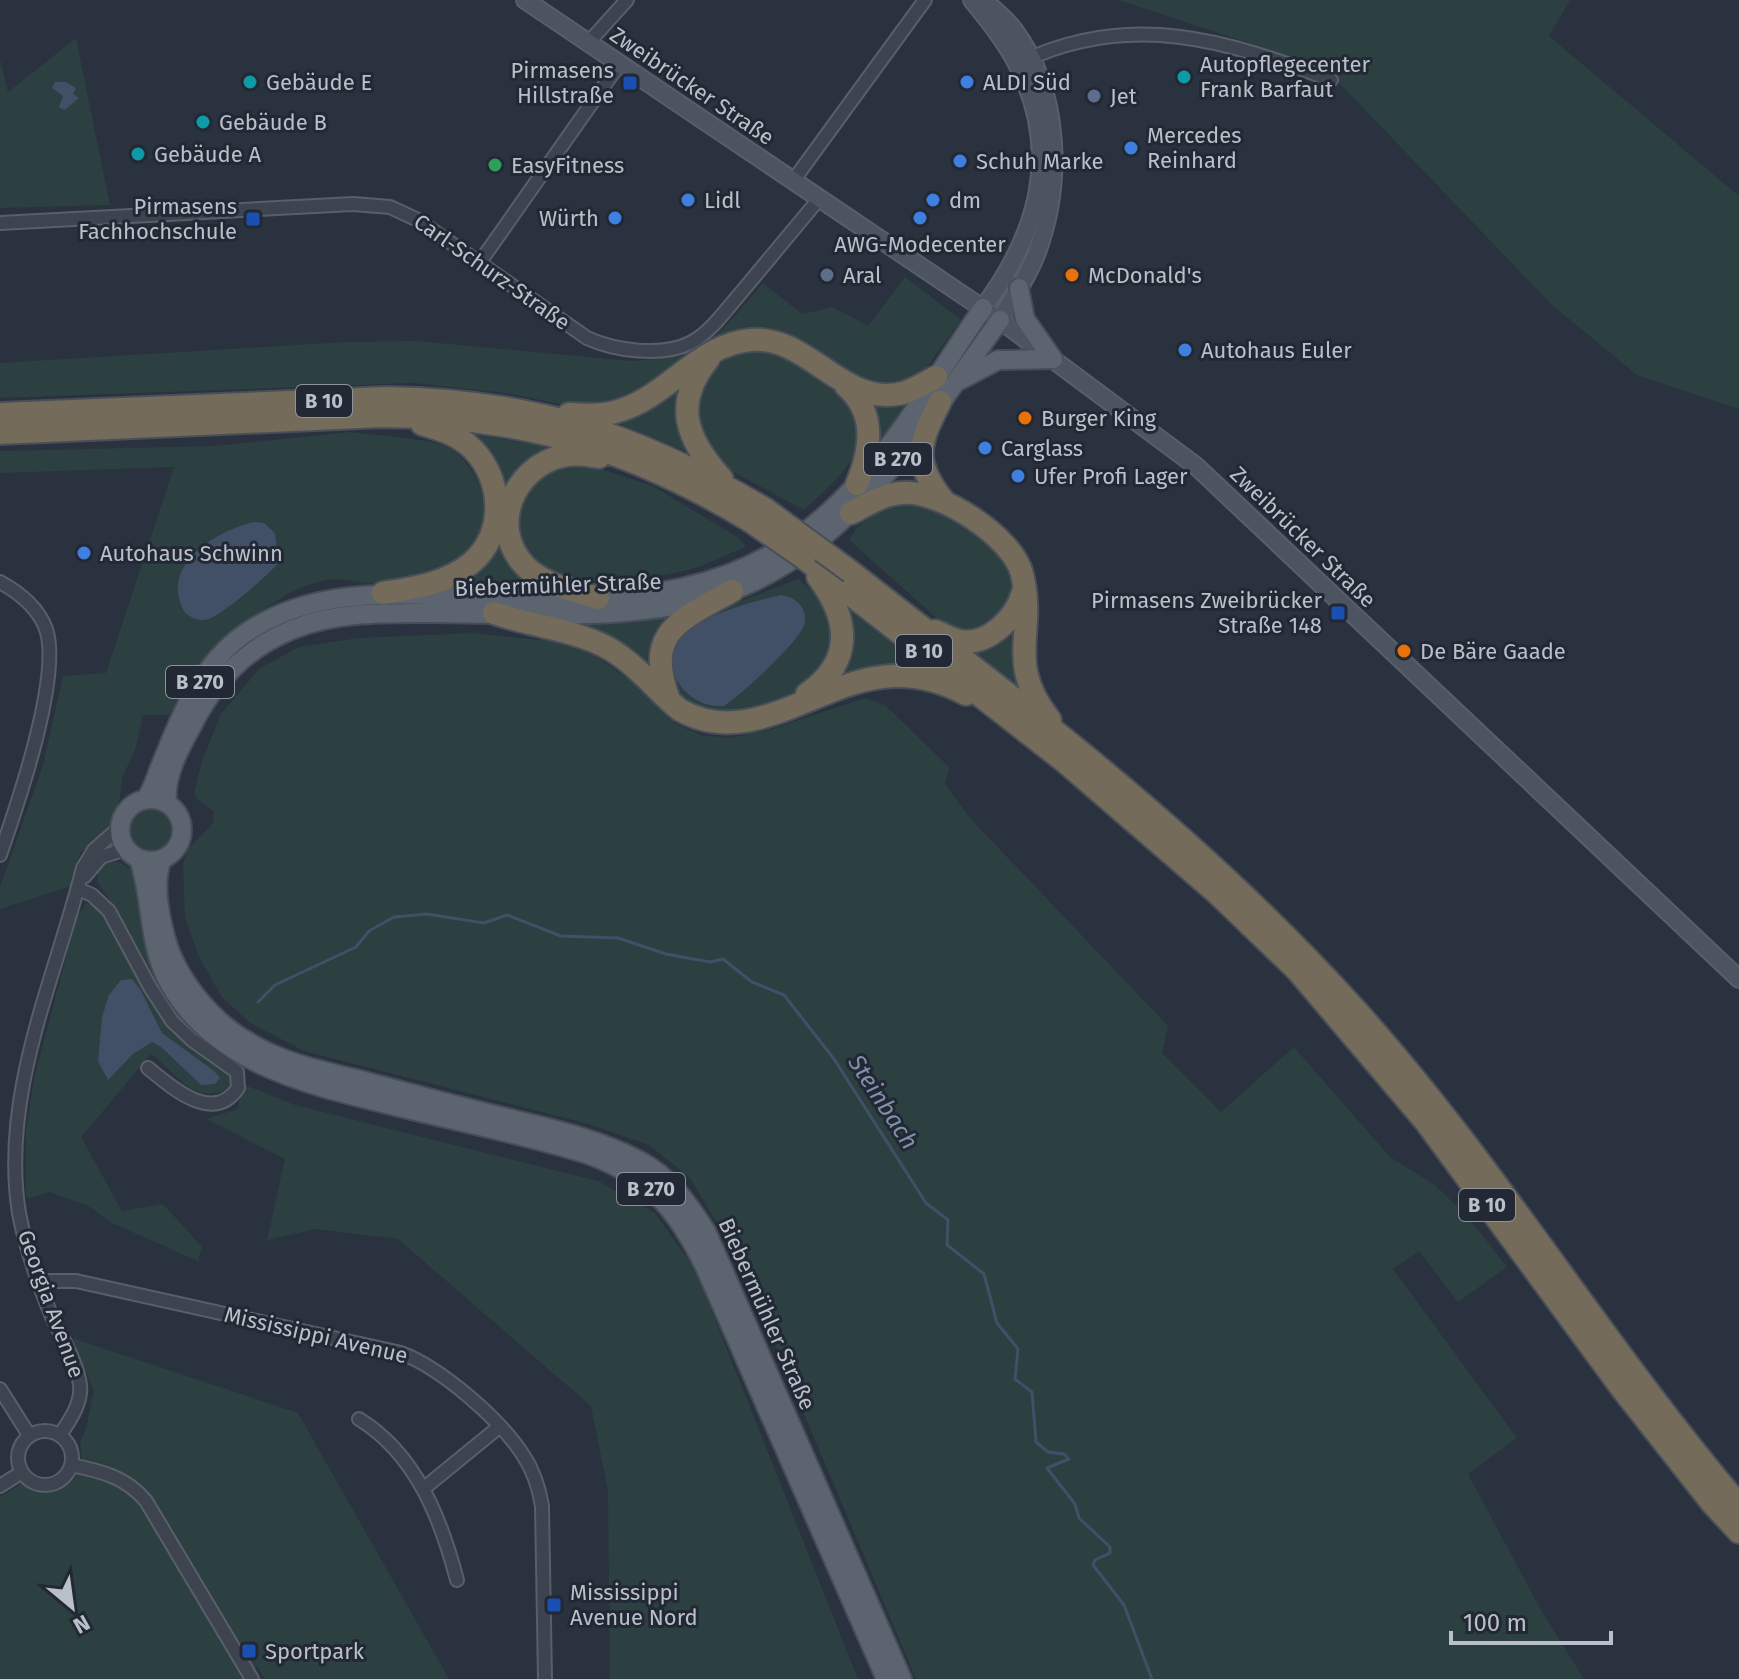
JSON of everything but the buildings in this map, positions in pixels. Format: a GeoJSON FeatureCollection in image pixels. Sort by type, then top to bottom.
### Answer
{"type":"FeatureCollection","features":[{"type":"Feature","properties":{"kind":"highway"},"geometry":{"type":"LineString","coordinates":[[524,410],[578,414],[618,411],[649,397],[718,348],[748,340],[774,341],[804,355],[858,389],[879,395],[904,393],[945,380]]}},
{"type":"Feature","properties":{"kind":"highway"},"geometry":{"type":"LineString","coordinates":[[718,348],[697,374],[691,388],[687,420],[696,447],[731,490]]}},
{"type":"Feature","properties":{"kind":"highway"},"geometry":{"type":"LineString","coordinates":[[836,377],[853,392],[868,419],[867,461],[857,484]]}},
{"type":"Feature","properties":{"kind":"highway","name":"B 10"},"geometry":{"type":"LineString","coordinates":[[0,414],[386,398],[444,399],[524,410],[572,421],[649,448],[731,490],[804,558],[838,581],[912,621],[1065,740],[1253,904],[1355,1008],[1439,1110],[1683,1439],[1739,1505]]}},
{"type":"Feature","properties":{"kind":"highway"},"geometry":{"type":"LineString","coordinates":[[940,402],[921,445],[927,479],[943,500],[1009,549],[1021,571],[1024,587],[1024,671],[1045,713],[1065,740]]}},
{"type":"Feature","properties":{"kind":"highway"},"geometry":{"type":"LineString","coordinates":[[382,416],[445,431],[465,442],[482,459],[496,498],[496,520],[492,532],[474,562],[436,582],[383,593]]}},
{"type":"Feature","properties":{"kind":"highway","name":"B 10"},"geometry":{"type":"LineString","coordinates":[[0,433],[382,416],[441,417],[498,423],[574,440],[644,465],[757,515],[1013,719],[1218,894],[1297,970],[1426,1122],[1623,1390],[1712,1503],[1739,1532]]}},
{"type":"Feature","properties":{"kind":"highway"},"geometry":{"type":"LineString","coordinates":[[598,598],[542,579],[523,564],[510,537],[507,522],[509,505],[517,486],[528,473],[563,455],[582,454],[644,465]]}},
{"type":"Feature","properties":{"kind":"highway"},"geometry":{"type":"LineString","coordinates":[[851,513],[881,498],[903,492],[943,500]]}},
{"type":"Feature","properties":{"kind":"highway"},"geometry":{"type":"LineString","coordinates":[[786,709],[827,678],[838,662],[843,641],[838,581]]}},
{"type":"Feature","properties":{"kind":"highway"},"geometry":{"type":"LineString","coordinates":[[912,621],[959,641],[974,641],[998,630],[1011,616],[1021,600],[1024,587]]}},
{"type":"Feature","properties":{"kind":"highway"},"geometry":{"type":"LineString","coordinates":[[669,701],[659,663],[661,648],[677,625],[732,591]]}},
{"type":"Feature","properties":{"kind":"highway"},"geometry":{"type":"LineString","coordinates":[[494,613],[525,624],[580,636],[618,653],[669,701],[692,716],[721,723],[758,719],[861,681],[900,675],[950,685],[1013,719]]}},
{"type":"Feature","properties":{"kind":"main road"},"geometry":{"type":"LineString","coordinates":[[1019,288],[1025,319],[1053,359]]}},
{"type":"Feature","properties":{"kind":"main road","name":"B 270"},"geometry":{"type":"LineString","coordinates":[[851,513],[895,462],[940,402],[945,380],[983,308]]}},
{"type":"Feature","properties":{"kind":"main road","name":"B 270"},"geometry":{"type":"LineString","coordinates":[[857,484],[1000,320]]}},
{"type":"Feature","properties":{"kind":"main road"},"geometry":{"type":"LineString","coordinates":[[945,380],[998,360],[1053,359]]}},
{"type":"Feature","properties":{"kind":"main road","name":"Biebermühler Straße"},"geometry":{"type":"LineString","coordinates":[[383,593],[598,598],[671,591],[736,573],[783,549],[807,532],[857,484]]}},
{"type":"Feature","properties":{"kind":"main road","name":"Biebermühler Straße"},"geometry":{"type":"LineString","coordinates":[[167,803],[169,779],[197,715],[238,663],[259,646],[291,630],[324,620],[372,614],[618,612],[658,608],[732,591],[784,566],[851,513]]}},
{"type":"Feature","properties":{"kind":"main road","name":"B 270"},"geometry":{"type":"LineString","coordinates":[[146,799],[178,724],[206,673],[242,635],[263,622],[301,606],[383,593]]}},
{"type":"Feature","properties":{"kind":"main road"},"geometry":{"type":"LineString","coordinates":[[146,799],[167,803],[177,813],[182,832],[174,851],[162,859],[151,861],[132,854],[119,828],[127,809],[146,799]]}},
{"type":"Feature","properties":{"kind":"main road","name":"B 270"},"geometry":{"type":"LineString","coordinates":[[132,854],[166,975],[192,1016],[229,1047],[260,1065],[315,1086],[590,1155],[628,1173],[661,1197],[682,1223],[705,1267],[886,1679]]}},
{"type":"Feature","properties":{"kind":"main road","name":"Biebermühler Straße"},"geometry":{"type":"LineString","coordinates":[[162,859],[157,878],[160,912],[166,943],[173,959],[203,1003],[251,1044],[302,1064],[596,1142],[643,1162],[679,1192],[706,1231],[902,1679]]}},
{"type":"Feature","properties":{"kind":"street","name":"Zweibrücker Straße"},"geometry":{"type":"LineString","coordinates":[[525,0],[983,308],[1196,466],[1739,979]]}},
{"type":"Feature","properties":{"kind":"street"},"geometry":{"type":"LineString","coordinates":[[589,42],[627,0]]}},
{"type":"Feature","properties":{"kind":"street"},"geometry":{"type":"LineString","coordinates":[[793,181],[925,0]]}},
{"type":"Feature","properties":{"kind":"street"},"geometry":{"type":"LineString","coordinates":[[972,0],[1006,45],[1024,61],[1046,97],[1051,121],[1053,179],[1045,229],[1035,258],[1000,320]]}},
{"type":"Feature","properties":{"kind":"street"},"geometry":{"type":"LineString","coordinates":[[983,308],[1008,272],[1031,223],[1039,186],[1040,151],[1024,61],[1013,29],[984,0]]}},
{"type":"Feature","properties":{"kind":"street"},"geometry":{"type":"LineString","coordinates":[[1024,61],[1074,41],[1132,33],[1162,33],[1240,50],[1331,80]]}},
{"type":"Feature","properties":{"kind":"street"},"geometry":{"type":"LineString","coordinates":[[480,262],[620,63]]}},
{"type":"Feature","properties":{"kind":"street","name":"Carl-Schurz-Straße"},"geometry":{"type":"LineString","coordinates":[[0,223],[374,204],[404,212],[587,338],[604,346],[635,350],[680,347],[707,330],[819,199]]}},
{"type":"Feature","properties":{"kind":"street"},"geometry":{"type":"LineString","coordinates":[[0,582],[27,600],[38,613],[51,653],[46,692],[30,757],[0,855]]}},
{"type":"Feature","properties":{"kind":"street","name":"Georgia Avenue"},"geometry":{"type":"LineString","coordinates":[[60,1435],[78,1403],[80,1386],[38,1281],[24,1232],[16,1188],[17,1119],[31,1047],[89,855],[119,828]]}},
{"type":"Feature","properties":{"kind":"street","name":"Georgia Avenue"},"geometry":{"type":"LineString","coordinates":[[78,889],[95,863],[109,853],[132,854]]}},
{"type":"Feature","properties":{"kind":"street"},"geometry":{"type":"LineString","coordinates":[[78,889],[102,902],[172,1021],[192,1040],[237,1072],[238,1088],[227,1099],[201,1103],[187,1097],[148,1068]]}},
{"type":"Feature","properties":{"kind":"street","name":"Mississippi Avenue"},"geometry":{"type":"LineString","coordinates":[[38,1281],[76,1281],[401,1353],[433,1367],[499,1427],[523,1454],[540,1493],[544,1535],[545,1679]]}},
{"type":"Feature","properties":{"kind":"street"},"geometry":{"type":"LineString","coordinates":[[0,1389],[29,1435]]}},
{"type":"Feature","properties":{"kind":"street"},"geometry":{"type":"LineString","coordinates":[[359,1419],[393,1447],[423,1489],[444,1535],[457,1580]]}},
{"type":"Feature","properties":{"kind":"street"},"geometry":{"type":"LineString","coordinates":[[423,1489],[499,1427]]}},
{"type":"Feature","properties":{"kind":"street"},"geometry":{"type":"LineString","coordinates":[[41,1430],[60,1435],[69,1445],[71,1465],[65,1477],[53,1484],[32,1482],[22,1472],[17,1455],[21,1444],[29,1435],[41,1430]]}},
{"type":"Feature","properties":{"kind":"street"},"geometry":{"type":"LineString","coordinates":[[71,1465],[101,1471],[122,1480],[146,1501],[252,1679]]}},
{"type":"Feature","properties":{"kind":"street"},"geometry":{"type":"LineString","coordinates":[[0,1486],[22,1472]]}},
{"type":"Feature","properties":{"kind":"shaded area"},"geometry":{"type":"Polygon","coordinates":[[[1118,0],[1570,0],[1549,36],[1739,196],[1739,409],[1637,375],[1551,304],[1325,68],[1118,0]]]}},
{"type":"Feature","properties":{"kind":"shaded area"},"geometry":{"type":"Polygon","coordinates":[[[76,38],[110,205],[0,208],[0,59],[8,92],[76,38]]]}},
{"type":"Feature","properties":{"kind":"shaded area"},"geometry":{"type":"Polygon","coordinates":[[[905,277],[961,320],[913,381],[879,390],[826,360],[799,338],[774,330],[750,330],[639,396],[580,408],[505,393],[414,383],[0,398],[0,363],[345,342],[417,341],[632,361],[666,358],[690,352],[714,337],[763,283],[802,314],[833,307],[868,326],[905,277]]]}},
{"type":"Feature","properties":{"kind":"shaded area"},"geometry":{"type":"Polygon","coordinates":[[[769,350],[818,375],[847,402],[857,417],[860,433],[851,460],[833,483],[804,510],[712,457],[697,431],[697,388],[710,370],[739,351],[769,350]]]}},
{"type":"Feature","properties":{"kind":"shaded area"},"geometry":{"type":"Polygon","coordinates":[[[687,375],[690,453],[612,421],[687,375]]]}},
{"type":"Feature","properties":{"kind":"shaded area"},"geometry":{"type":"Polygon","coordinates":[[[914,395],[874,452],[865,398],[914,395]]]}},
{"type":"Feature","properties":{"kind":"shaded area"},"geometry":{"type":"Polygon","coordinates":[[[349,432],[436,443],[451,449],[461,458],[478,481],[484,511],[480,531],[471,547],[457,560],[418,576],[375,583],[333,579],[313,583],[285,595],[250,620],[212,656],[169,715],[143,715],[135,750],[122,778],[120,798],[112,822],[80,853],[71,886],[0,909],[0,887],[43,765],[63,676],[106,673],[174,467],[0,473],[0,451],[215,446],[349,432]]]}},
{"type":"Feature","properties":{"kind":"shaded area"},"geometry":{"type":"Polygon","coordinates":[[[459,432],[560,449],[503,518],[544,590],[440,589],[500,521],[459,432]]]}},
{"type":"Feature","properties":{"kind":"shaded area"},"geometry":{"type":"Polygon","coordinates":[[[586,464],[653,486],[739,538],[746,547],[695,568],[660,576],[594,582],[557,576],[530,557],[521,544],[517,516],[530,488],[542,476],[559,466],[586,464]]]}},
{"type":"Feature","properties":{"kind":"shaded area"},"geometry":{"type":"Polygon","coordinates":[[[916,500],[979,534],[1001,558],[1015,593],[1002,615],[991,626],[969,630],[941,622],[849,540],[862,522],[877,511],[916,500]]]}},
{"type":"Feature","properties":{"kind":"shaded area"},"geometry":{"type":"Polygon","coordinates":[[[798,579],[827,603],[835,647],[804,690],[756,711],[717,713],[685,702],[677,693],[668,665],[676,639],[686,627],[720,609],[798,579]]]}},
{"type":"Feature","properties":{"kind":"shaded area"},"geometry":{"type":"Polygon","coordinates":[[[842,602],[932,672],[828,685],[850,645],[850,627],[842,602]]]}},
{"type":"Feature","properties":{"kind":"shaded area"},"geometry":{"type":"Polygon","coordinates":[[[678,614],[655,683],[551,621],[634,620],[678,614]]]}},
{"type":"Feature","properties":{"kind":"shaded area"},"geometry":{"type":"Polygon","coordinates":[[[1019,616],[1022,691],[965,645],[1019,616]]]}},
{"type":"Feature","properties":{"kind":"shaded area"},"geometry":{"type":"Polygon","coordinates":[[[473,633],[558,642],[594,655],[631,681],[674,723],[701,735],[730,738],[772,729],[865,698],[885,705],[949,767],[945,784],[970,818],[1168,1026],[1162,1053],[1221,1112],[1294,1047],[1390,1157],[1435,1185],[1468,1217],[1507,1267],[1458,1302],[1419,1251],[1393,1269],[1517,1438],[1468,1474],[1541,1610],[1584,1679],[916,1679],[739,1260],[690,1178],[649,1145],[589,1124],[304,1051],[250,1023],[221,996],[198,955],[185,918],[183,865],[187,850],[213,823],[214,811],[198,800],[194,793],[202,761],[221,714],[260,668],[299,647],[358,638],[473,633]]]}},
{"type":"Feature","properties":{"kind":"shaded area"},"geometry":{"type":"Polygon","coordinates":[[[152,805],[169,813],[177,830],[169,847],[152,855],[135,847],[127,830],[135,813],[152,805]]]}},
{"type":"Feature","properties":{"kind":"shaded area"},"geometry":{"type":"Polygon","coordinates":[[[116,861],[132,869],[142,929],[153,963],[174,1002],[199,1037],[172,1010],[123,920],[97,881],[98,871],[104,863],[116,861]]]}},
{"type":"Feature","properties":{"kind":"shaded area"},"geometry":{"type":"Polygon","coordinates":[[[86,903],[105,912],[169,1024],[183,1041],[222,1066],[231,1077],[229,1088],[217,1093],[196,1091],[151,1054],[81,1137],[122,1211],[163,1204],[202,1247],[198,1261],[114,1224],[88,1206],[50,1192],[28,1199],[26,1194],[26,1129],[35,1074],[77,917],[86,903]]]}},
{"type":"Feature","properties":{"kind":"shaded area"},"geometry":{"type":"Polygon","coordinates":[[[245,1085],[295,1105],[598,1181],[655,1213],[696,1271],[858,1679],[610,1679],[608,1491],[591,1406],[398,1239],[316,1229],[267,1240],[285,1159],[206,1119],[237,1109],[245,1085]]]}},
{"type":"Feature","properties":{"kind":"shaded area"},"geometry":{"type":"Polygon","coordinates":[[[72,1338],[298,1413],[449,1679],[265,1679],[257,1666],[245,1679],[0,1679],[0,1497],[24,1482],[35,1491],[57,1490],[66,1486],[78,1473],[81,1464],[80,1442],[94,1391],[72,1338]]]}},
{"type":"Feature","properties":{"kind":"water"},"geometry":{"type":"Polygon","coordinates":[[[55,82],[66,82],[76,88],[73,94],[79,98],[65,110],[59,107],[63,96],[52,88],[55,82]]]}},
{"type":"Feature","properties":{"kind":"water"},"geometry":{"type":"Polygon","coordinates":[[[253,522],[264,523],[275,533],[278,563],[245,594],[215,616],[199,620],[185,613],[179,596],[179,580],[184,566],[207,543],[253,522]]]}},
{"type":"Feature","properties":{"kind":"water"},"geometry":{"type":"Polygon","coordinates":[[[781,595],[792,598],[800,605],[805,619],[800,633],[781,655],[724,706],[698,701],[687,693],[674,672],[672,660],[684,635],[716,615],[781,595]]]}},
{"type":"Feature","properties":{"kind":"water"},"geometry":{"type":"Polygon","coordinates":[[[132,979],[162,1033],[214,1071],[220,1078],[215,1084],[201,1085],[152,1042],[133,1054],[108,1080],[98,1061],[102,1017],[109,995],[121,980],[132,979]]]}},
{"type":"Feature","properties":{"kind":"waterway","name":"Steinbach"},"geometry":{"type":"LineString","coordinates":[[258,1002],[275,985],[356,947],[369,931],[394,917],[427,914],[484,923],[507,915],[561,936],[618,938],[666,954],[710,962],[723,959],[752,982],[784,995],[834,1059],[926,1203],[948,1220],[947,1245],[984,1274],[997,1323],[1018,1349],[1015,1379],[1032,1392],[1036,1442],[1048,1452],[1064,1454],[1069,1459],[1047,1468],[1075,1504],[1079,1518],[1110,1547],[1110,1553],[1095,1560],[1093,1565],[1124,1605],[1152,1679]]}},
{"type":"Feature","properties":{"kind":"place","name":"Autopflegecenter Frank Barfaut"},"geometry":{"type":"Point","coordinates":[1184,77]}},
{"type":"Feature","properties":{"kind":"place","name":"Gebäude E"},"geometry":{"type":"Point","coordinates":[250,82]}},
{"type":"Feature","properties":{"kind":"place","name":"ALDI Süd"},"geometry":{"type":"Point","coordinates":[967,82]}},
{"type":"Feature","properties":{"kind":"place","name":"Pirmasens Hillstraße"},"geometry":{"type":"Point","coordinates":[630,83]}},
{"type":"Feature","properties":{"kind":"place","name":"Jet"},"geometry":{"type":"Point","coordinates":[1094,96]}},
{"type":"Feature","properties":{"kind":"place","name":"Gebäude B"},"geometry":{"type":"Point","coordinates":[203,122]}},
{"type":"Feature","properties":{"kind":"place","name":"Mercedes Reinhard"},"geometry":{"type":"Point","coordinates":[1131,148]}},
{"type":"Feature","properties":{"kind":"place","name":"Gebäude A"},"geometry":{"type":"Point","coordinates":[138,154]}},
{"type":"Feature","properties":{"kind":"place","name":"Schuh Marke"},"geometry":{"type":"Point","coordinates":[960,161]}},
{"type":"Feature","properties":{"kind":"place","name":"EasyFitness"},"geometry":{"type":"Point","coordinates":[495,165]}},
{"type":"Feature","properties":{"kind":"place","name":"Lidl"},"geometry":{"type":"Point","coordinates":[688,200]}},
{"type":"Feature","properties":{"kind":"place","name":"dm"},"geometry":{"type":"Point","coordinates":[933,200]}},
{"type":"Feature","properties":{"kind":"place","name":"Würth"},"geometry":{"type":"Point","coordinates":[615,218]}},
{"type":"Feature","properties":{"kind":"place","name":"AWG-Modecenter"},"geometry":{"type":"Point","coordinates":[920,218]}},
{"type":"Feature","properties":{"kind":"place","name":"Pirmasens Fachhochschule"},"geometry":{"type":"Point","coordinates":[253,219]}},
{"type":"Feature","properties":{"kind":"place","name":"Aral"},"geometry":{"type":"Point","coordinates":[827,275]}},
{"type":"Feature","properties":{"kind":"place","name":"McDonald's"},"geometry":{"type":"Point","coordinates":[1072,275]}},
{"type":"Feature","properties":{"kind":"place","name":"Autohaus Euler"},"geometry":{"type":"Point","coordinates":[1185,350]}},
{"type":"Feature","properties":{"kind":"place","name":"Burger King"},"geometry":{"type":"Point","coordinates":[1025,418]}},
{"type":"Feature","properties":{"kind":"place","name":"Carglass"},"geometry":{"type":"Point","coordinates":[985,448]}},
{"type":"Feature","properties":{"kind":"place","name":"Ufer Profi Lager"},"geometry":{"type":"Point","coordinates":[1018,476]}},
{"type":"Feature","properties":{"kind":"place","name":"Autohaus Schwinn"},"geometry":{"type":"Point","coordinates":[84,553]}},
{"type":"Feature","properties":{"kind":"place","name":"Pirmasens Zweibrücker Straße 148"},"geometry":{"type":"Point","coordinates":[1338,613]}},
{"type":"Feature","properties":{"kind":"place","name":"De Bäre Gaade"},"geometry":{"type":"Point","coordinates":[1404,651]}},
{"type":"Feature","properties":{"kind":"place","name":"Mississippi Avenue Nord"},"geometry":{"type":"Point","coordinates":[554,1605]}},
{"type":"Feature","properties":{"kind":"place","name":"Sportpark"},"geometry":{"type":"Point","coordinates":[249,1651]}}]}
